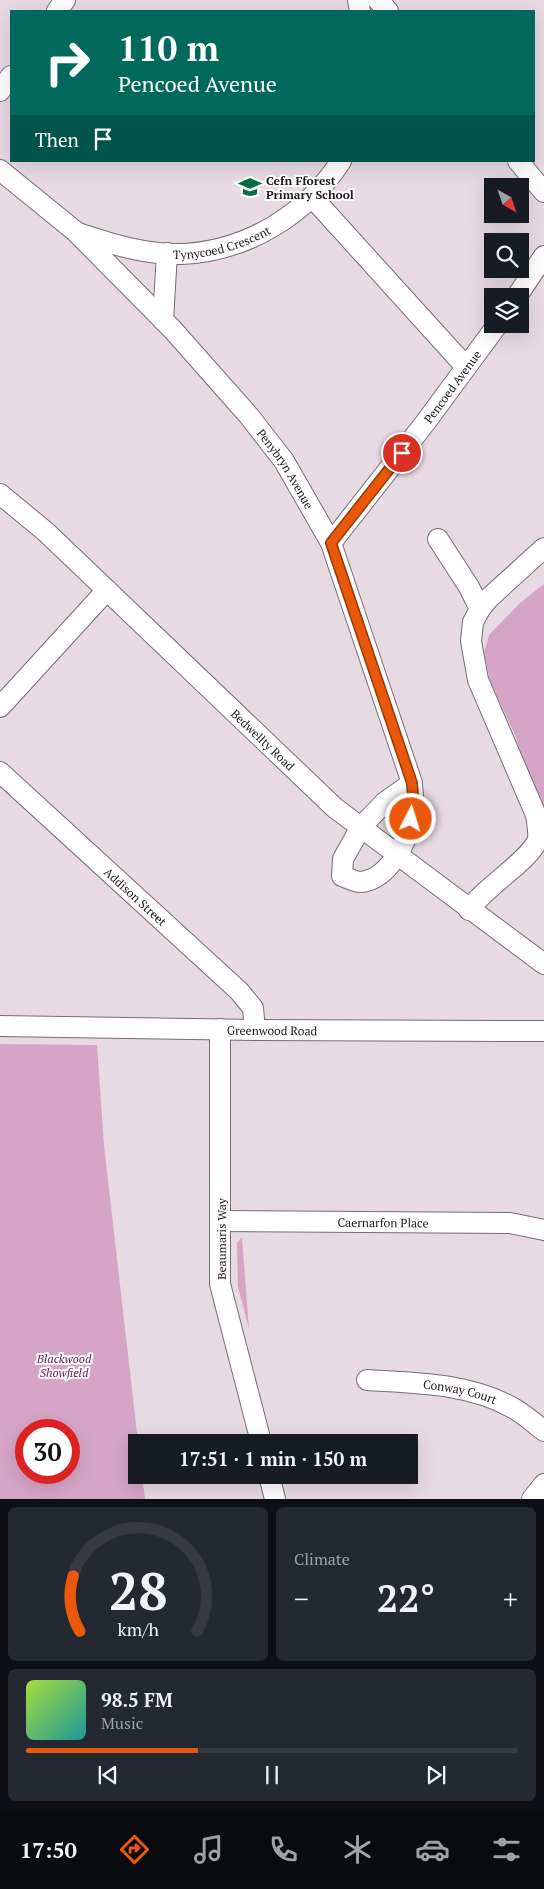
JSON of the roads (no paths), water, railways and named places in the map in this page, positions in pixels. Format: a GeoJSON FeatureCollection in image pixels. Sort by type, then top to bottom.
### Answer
{"type":"FeatureCollection","features":[{"type":"Feature","properties":{"kind":"street"},"geometry":{"type":"LineString","coordinates":[[58,10],[66,0]]}},
{"type":"Feature","properties":{"kind":"street"},"geometry":{"type":"LineString","coordinates":[[378,0],[387,10]]}},
{"type":"Feature","properties":{"kind":"street"},"geometry":{"type":"LineString","coordinates":[[0,92],[10,77]]}},
{"type":"Feature","properties":{"kind":"street","name":"Tynycoed Crescent"},"geometry":{"type":"LineString","coordinates":[[75,232],[125,248],[167,253],[218,250],[255,236],[288,218],[328,181],[340,162]]}},
{"type":"Feature","properties":{"kind":"street"},"geometry":{"type":"LineString","coordinates":[[519,162],[544,192]]}},
{"type":"Feature","properties":{"kind":"street","name":"Penybryn Avenue"},"geometry":{"type":"LineString","coordinates":[[0,170],[75,232],[212,372],[284,461],[331,543],[412,783],[414,808],[408,831],[398,854],[378,877],[359,882],[342,876],[342,859],[362,828]]}},
{"type":"Feature","properties":{"kind":"street"},"geometry":{"type":"LineString","coordinates":[[312,197],[466,367]]}},
{"type":"Feature","properties":{"kind":"street"},"geometry":{"type":"LineString","coordinates":[[163,320],[167,253]]}},
{"type":"Feature","properties":{"kind":"street"},"geometry":{"type":"LineString","coordinates":[[522,288],[544,256]]}},
{"type":"Feature","properties":{"kind":"street","name":"Pencoed Avenue"},"geometry":{"type":"LineString","coordinates":[[331,543],[491,333]]}},
{"type":"Feature","properties":{"kind":"street","name":"Bedwellty Road"},"geometry":{"type":"LineString","coordinates":[[0,494],[46,532],[335,808],[398,854],[469,910],[544,964]]}},
{"type":"Feature","properties":{"kind":"street"},"geometry":{"type":"LineString","coordinates":[[438,539],[469,587],[480,609]]}},
{"type":"Feature","properties":{"kind":"street"},"geometry":{"type":"LineString","coordinates":[[469,910],[478,897],[527,854],[538,838],[536,815],[478,680],[471,641],[473,622],[489,598],[544,548]]}},
{"type":"Feature","properties":{"kind":"street"},"geometry":{"type":"LineString","coordinates":[[0,707],[107,590]]}},
{"type":"Feature","properties":{"kind":"street","name":"Addison Street"},"geometry":{"type":"LineString","coordinates":[[0,772],[239,991],[253,1008],[256,1030]]}},
{"type":"Feature","properties":{"kind":"street"},"geometry":{"type":"LineString","coordinates":[[362,828],[384,803],[412,783]]}},
{"type":"Feature","properties":{"kind":"street","name":"Greenwood Road"},"geometry":{"type":"LineString","coordinates":[[0,1026],[256,1030],[544,1031]]}},
{"type":"Feature","properties":{"kind":"street","name":"Beaumaris Way"},"geometry":{"type":"LineString","coordinates":[[220,1029],[222,1296],[259,1434]]}},
{"type":"Feature","properties":{"kind":"street","name":"Caernarfon Place"},"geometry":{"type":"LineString","coordinates":[[221,1221],[510,1223],[544,1230]]}},
{"type":"Feature","properties":{"kind":"street","name":"Conway Court"},"geometry":{"type":"LineString","coordinates":[[367,1380],[456,1388],[488,1396],[513,1408],[544,1431]]}},
{"type":"Feature","properties":{"kind":"street"},"geometry":{"type":"LineString","coordinates":[[271,1484],[275,1499]]}},
{"type":"Feature","properties":{"kind":"street"},"geometry":{"type":"LineString","coordinates":[[532,1499],[544,1484]]}},
{"type":"Feature","properties":{"kind":"place","name":"Cefn Fforest Primary School"},"geometry":{"type":"Point","coordinates":[250,187]}},
{"type":"Feature","properties":{"kind":"park label","name":"Blackwood Showfield"},"geometry":{"type":"Point","coordinates":[64,1365]}}]}
